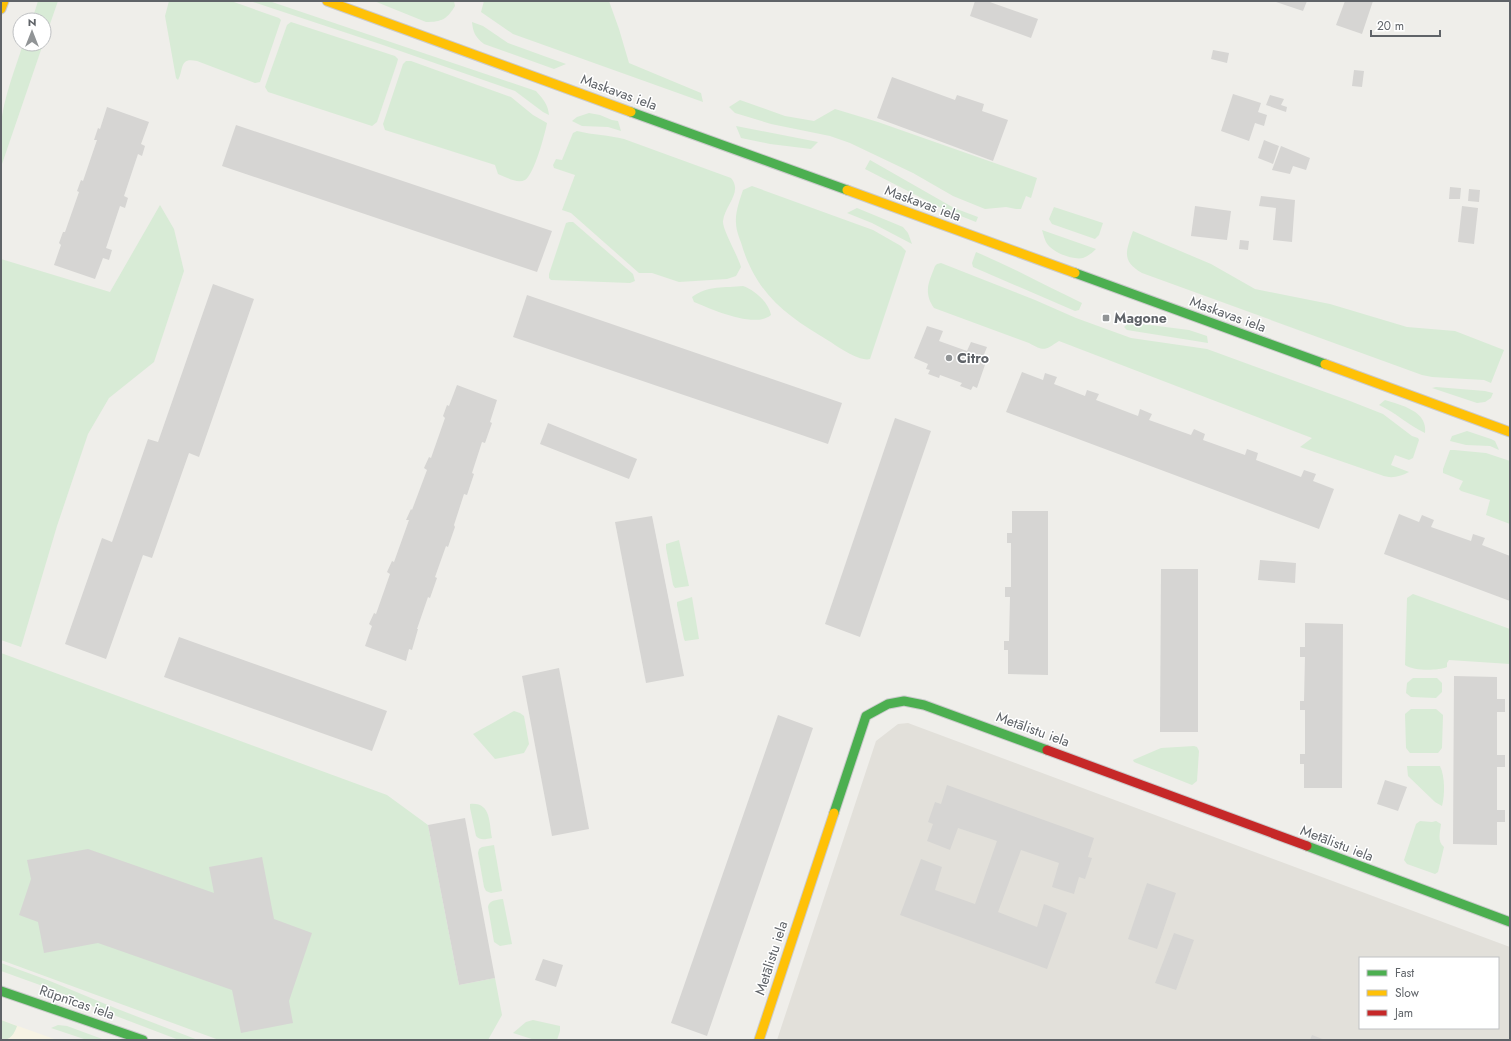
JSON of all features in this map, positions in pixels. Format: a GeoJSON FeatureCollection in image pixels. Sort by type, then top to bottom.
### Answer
{"type":"FeatureCollection","features":[{"type":"Feature","properties":{"kind":"street"},"geometry":{"type":"LineString","coordinates":[[1,9],[4,1]]}},
{"type":"Feature","properties":{"kind":"street","name":"Maskavas iela"},"geometry":{"type":"LineString","coordinates":[[327,1],[1510,432]]}},
{"type":"Feature","properties":{"kind":"street","name":"Metālistu iela"},"geometry":{"type":"LineString","coordinates":[[759,1040],[866,716],[888,704],[904,701],[924,705],[1103,770],[1510,922]]}},
{"type":"Feature","properties":{"kind":"street","name":"Rūpnīcas iela"},"geometry":{"type":"LineString","coordinates":[[1,991],[143,1040]]}},
{"type":"Feature","properties":{"kind":"shaded area"},"geometry":{"type":"Polygon","coordinates":[[[908,723],[1510,947],[1510,1040],[777,1040],[876,741],[898,724],[908,723]]]}},
{"type":"Feature","properties":{"kind":"shaded area"},"geometry":{"type":"Polygon","coordinates":[[[1,1020],[57,1040],[1,1040],[1,1020]]]}},
{"type":"Feature","properties":{"kind":"green space"},"geometry":{"type":"Polygon","coordinates":[[[38,1],[58,1],[52,18],[52,12],[35,12],[38,1]]]}},
{"type":"Feature","properties":{"kind":"green space"},"geometry":{"type":"Polygon","coordinates":[[[169,1],[231,1],[279,18],[281,20],[260,82],[255,83],[191,60],[185,62],[183,65],[178,80],[176,78],[165,16],[169,1]]]}},
{"type":"Feature","properties":{"kind":"green space"},"geometry":{"type":"Polygon","coordinates":[[[250,1],[269,1],[536,91],[543,99],[549,115],[515,91],[250,1]]]}},
{"type":"Feature","properties":{"kind":"green space"},"geometry":{"type":"Polygon","coordinates":[[[374,1],[454,1],[455,6],[444,19],[426,22],[374,1]]]}},
{"type":"Feature","properties":{"kind":"green space"},"geometry":{"type":"Polygon","coordinates":[[[484,1],[609,1],[629,63],[701,93],[703,102],[513,34],[481,12],[484,1]]]}},
{"type":"Feature","properties":{"kind":"green space"},"geometry":{"type":"Polygon","coordinates":[[[291,22],[395,56],[398,59],[377,122],[372,126],[268,92],[265,87],[287,25],[291,22]]]}},
{"type":"Feature","properties":{"kind":"green space"},"geometry":{"type":"Polygon","coordinates":[[[472,22],[483,26],[508,43],[566,64],[554,69],[484,44],[475,34],[472,22]]]}},
{"type":"Feature","properties":{"kind":"green space"},"geometry":{"type":"Polygon","coordinates":[[[20,52],[40,52],[1,167],[1,124],[7,93],[20,52]]]}},
{"type":"Feature","properties":{"kind":"green space"},"geometry":{"type":"Polygon","coordinates":[[[406,61],[411,61],[511,97],[533,115],[547,123],[539,154],[528,177],[522,181],[512,180],[498,174],[495,165],[385,130],[383,124],[403,64],[406,61]]]}},
{"type":"Feature","properties":{"kind":"green space"},"geometry":{"type":"Polygon","coordinates":[[[740,100],[785,116],[814,121],[835,109],[878,122],[1037,178],[1031,198],[1026,196],[1021,209],[1006,207],[985,209],[953,196],[913,173],[850,143],[830,136],[771,124],[735,113],[729,107],[740,100]]]}},
{"type":"Feature","properties":{"kind":"green space"},"geometry":{"type":"Polygon","coordinates":[[[589,113],[618,121],[621,131],[608,127],[582,126],[572,121],[577,117],[589,113]]]}},
{"type":"Feature","properties":{"kind":"green space"},"geometry":{"type":"Polygon","coordinates":[[[736,126],[818,142],[811,149],[770,144],[741,138],[736,126]]]}},
{"type":"Feature","properties":{"kind":"green space"},"geometry":{"type":"Polygon","coordinates":[[[577,131],[624,139],[731,178],[735,188],[734,194],[724,215],[723,225],[741,267],[736,276],[727,279],[679,282],[652,273],[639,273],[571,213],[562,210],[575,175],[554,168],[553,165],[556,159],[562,160],[573,133],[577,131]]]}},
{"type":"Feature","properties":{"kind":"green space"},"geometry":{"type":"Polygon","coordinates":[[[870,160],[954,208],[978,217],[976,222],[943,209],[865,169],[870,160]]]}},
{"type":"Feature","properties":{"kind":"green space"},"geometry":{"type":"Polygon","coordinates":[[[752,186],[873,230],[901,246],[906,251],[870,359],[861,358],[838,347],[788,314],[767,293],[758,280],[743,249],[736,226],[737,211],[743,190],[752,186]]]}},
{"type":"Feature","properties":{"kind":"green space"},"geometry":{"type":"Polygon","coordinates":[[[160,205],[174,229],[184,271],[154,362],[109,398],[88,434],[57,526],[21,647],[1,640],[1,259],[110,292],[160,205]]]}},
{"type":"Feature","properties":{"kind":"green space"},"geometry":{"type":"Polygon","coordinates":[[[1054,207],[1103,223],[1099,235],[1095,239],[1052,224],[1049,219],[1054,207]]]}},
{"type":"Feature","properties":{"kind":"green space"},"geometry":{"type":"Polygon","coordinates":[[[857,208],[903,227],[908,233],[912,244],[872,223],[847,213],[857,208]]]}},
{"type":"Feature","properties":{"kind":"green space"},"geometry":{"type":"Polygon","coordinates":[[[573,222],[633,274],[635,281],[630,283],[551,280],[549,278],[549,274],[566,223],[573,222]]]}},
{"type":"Feature","properties":{"kind":"green space"},"geometry":{"type":"Polygon","coordinates":[[[1042,230],[1096,249],[1083,258],[1066,256],[1053,250],[1048,245],[1042,230]]]}},
{"type":"Feature","properties":{"kind":"green space"},"geometry":{"type":"Polygon","coordinates":[[[1133,231],[1211,264],[1255,289],[1330,304],[1407,327],[1455,331],[1504,350],[1491,383],[1484,380],[1422,375],[1142,273],[1135,269],[1128,260],[1128,244],[1133,231]]]}},
{"type":"Feature","properties":{"kind":"green space"},"geometry":{"type":"Polygon","coordinates":[[[976,252],[1082,303],[1079,310],[1075,311],[973,267],[972,263],[976,252]]]}},
{"type":"Feature","properties":{"kind":"green space"},"geometry":{"type":"Polygon","coordinates":[[[941,263],[1035,300],[1076,318],[1131,338],[1207,349],[1383,414],[1419,440],[1413,458],[1409,460],[1395,455],[1391,465],[1409,472],[1395,477],[1381,475],[1300,447],[1312,438],[1059,341],[1045,349],[1038,348],[1029,343],[934,308],[929,297],[928,287],[935,266],[941,263]]]}},
{"type":"Feature","properties":{"kind":"green space"},"geometry":{"type":"Polygon","coordinates":[[[743,286],[761,298],[770,310],[771,315],[764,319],[744,319],[722,313],[694,302],[692,297],[704,290],[743,286]]]}},
{"type":"Feature","properties":{"kind":"green space"},"geometry":{"type":"Polygon","coordinates":[[[1131,321],[1142,324],[1189,330],[1207,336],[1208,343],[1127,330],[1124,327],[1131,321]]]}},
{"type":"Feature","properties":{"kind":"green space"},"geometry":{"type":"Polygon","coordinates":[[[1436,387],[1493,393],[1491,398],[1485,402],[1477,403],[1432,388],[1436,387]]]}},
{"type":"Feature","properties":{"kind":"green space"},"geometry":{"type":"Polygon","coordinates":[[[1385,400],[1405,407],[1418,414],[1425,425],[1425,433],[1379,405],[1385,400]]]}},
{"type":"Feature","properties":{"kind":"green space"},"geometry":{"type":"Polygon","coordinates":[[[1467,431],[1495,441],[1499,450],[1490,446],[1466,445],[1450,441],[1452,436],[1467,431]]]}},
{"type":"Feature","properties":{"kind":"green space"},"geometry":{"type":"Polygon","coordinates":[[[1450,450],[1486,453],[1510,461],[1510,524],[1486,515],[1490,500],[1461,491],[1459,489],[1463,481],[1443,473],[1450,450]]]}},
{"type":"Feature","properties":{"kind":"green space"},"geometry":{"type":"Polygon","coordinates":[[[679,540],[689,586],[675,588],[673,585],[666,544],[679,540]]]}},
{"type":"Feature","properties":{"kind":"green space"},"geometry":{"type":"Polygon","coordinates":[[[1413,594],[1510,629],[1510,664],[1449,660],[1447,667],[1432,670],[1414,668],[1405,665],[1407,598],[1413,594]]]}},
{"type":"Feature","properties":{"kind":"green space"},"geometry":{"type":"Polygon","coordinates":[[[692,597],[699,639],[685,641],[677,602],[692,597]]]}},
{"type":"Feature","properties":{"kind":"green space"},"geometry":{"type":"Polygon","coordinates":[[[1,653],[387,795],[428,825],[459,985],[495,978],[502,1015],[488,1040],[219,1040],[1,960],[1,653]]]}},
{"type":"Feature","properties":{"kind":"green space"},"geometry":{"type":"Polygon","coordinates":[[[1413,678],[1437,678],[1442,683],[1442,692],[1436,698],[1411,697],[1406,693],[1407,683],[1413,678]]]}},
{"type":"Feature","properties":{"kind":"green space"},"geometry":{"type":"Polygon","coordinates":[[[1411,709],[1436,709],[1443,715],[1442,748],[1438,753],[1410,753],[1406,748],[1405,714],[1411,709]]]}},
{"type":"Feature","properties":{"kind":"green space"},"geometry":{"type":"Polygon","coordinates":[[[514,711],[524,716],[529,744],[524,753],[495,759],[473,734],[514,711]]]}},
{"type":"Feature","properties":{"kind":"green space"},"geometry":{"type":"Polygon","coordinates":[[[1197,747],[1199,751],[1197,781],[1192,785],[1134,762],[1133,760],[1161,748],[1197,747]]]}},
{"type":"Feature","properties":{"kind":"green space"},"geometry":{"type":"Polygon","coordinates":[[[1407,766],[1440,766],[1444,786],[1442,806],[1435,802],[1408,776],[1407,766]]]}},
{"type":"Feature","properties":{"kind":"green space"},"geometry":{"type":"Polygon","coordinates":[[[470,804],[482,806],[488,814],[492,838],[481,839],[476,836],[470,804]]]}},
{"type":"Feature","properties":{"kind":"green space"},"geometry":{"type":"Polygon","coordinates":[[[1420,821],[1436,821],[1441,824],[1440,842],[1444,847],[1438,872],[1435,874],[1407,864],[1404,860],[1416,824],[1420,821]]]}},
{"type":"Feature","properties":{"kind":"green space"},"geometry":{"type":"Polygon","coordinates":[[[494,845],[502,891],[491,893],[486,891],[484,887],[478,853],[479,849],[482,847],[494,845]]]}},
{"type":"Feature","properties":{"kind":"green space"},"geometry":{"type":"Polygon","coordinates":[[[503,899],[512,944],[500,946],[494,942],[488,907],[491,902],[503,899]]]}},
{"type":"Feature","properties":{"kind":"green space"},"geometry":{"type":"Polygon","coordinates":[[[1,963],[198,1040],[179,1040],[116,1016],[51,989],[1,971],[1,963]]]}},
{"type":"Feature","properties":{"kind":"green space"},"geometry":{"type":"Polygon","coordinates":[[[1,1020],[17,1026],[12,1036],[4,1040],[1,1040],[1,1020]]]}},
{"type":"Feature","properties":{"kind":"green space"},"geometry":{"type":"Polygon","coordinates":[[[533,1020],[560,1026],[557,1040],[535,1040],[513,1033],[526,1022],[533,1020]]]}},
{"type":"Feature","properties":{"kind":"green space"},"geometry":{"type":"Polygon","coordinates":[[[58,1025],[67,1026],[105,1040],[87,1040],[51,1028],[58,1025]]]}},
{"type":"Feature","properties":{"kind":"building"},"geometry":{"type":"Polygon","coordinates":[[[975,1],[987,1],[1038,19],[1031,38],[970,16],[975,1]]]}},
{"type":"Feature","properties":{"kind":"building"},"geometry":{"type":"Polygon","coordinates":[[[1273,1],[1307,1],[1303,11],[1273,1]]]}},
{"type":"Feature","properties":{"kind":"building"},"geometry":{"type":"Polygon","coordinates":[[[1345,1],[1373,1],[1362,34],[1336,25],[1345,1]]]}},
{"type":"Feature","properties":{"kind":"building"},"geometry":{"type":"Polygon","coordinates":[[[1213,50],[1229,53],[1227,63],[1211,59],[1213,50]]]}},
{"type":"Feature","properties":{"kind":"building"},"geometry":{"type":"Polygon","coordinates":[[[1354,70],[1364,71],[1362,87],[1352,86],[1354,70]]]}},
{"type":"Feature","properties":{"kind":"building"},"geometry":{"type":"Polygon","coordinates":[[[892,77],[955,100],[957,95],[984,104],[982,111],[1008,120],[993,161],[877,118],[892,77]]]}},
{"type":"Feature","properties":{"kind":"building"},"geometry":{"type":"Polygon","coordinates":[[[1233,94],[1261,103],[1258,112],[1267,115],[1264,126],[1255,123],[1249,141],[1221,131],[1233,94]]]}},
{"type":"Feature","properties":{"kind":"building"},"geometry":{"type":"Polygon","coordinates":[[[1270,95],[1284,99],[1281,105],[1287,107],[1286,112],[1266,105],[1270,95]]]}},
{"type":"Feature","properties":{"kind":"building"},"geometry":{"type":"Polygon","coordinates":[[[107,107],[149,122],[141,144],[145,146],[142,156],[138,154],[124,196],[128,198],[125,208],[120,206],[106,248],[112,250],[109,260],[103,258],[95,279],[54,265],[61,245],[59,243],[63,232],[65,232],[79,192],[77,191],[81,180],[83,181],[97,140],[94,140],[98,128],[100,129],[107,107]]]}},
{"type":"Feature","properties":{"kind":"building"},"geometry":{"type":"Polygon","coordinates":[[[236,125],[552,231],[537,272],[222,166],[236,125]]]}},
{"type":"Feature","properties":{"kind":"building"},"geometry":{"type":"Polygon","coordinates":[[[1264,140],[1279,146],[1273,164],[1258,158],[1264,140]]]}},
{"type":"Feature","properties":{"kind":"building"},"geometry":{"type":"Polygon","coordinates":[[[1281,146],[1310,158],[1306,170],[1293,166],[1290,174],[1272,170],[1281,146]]]}},
{"type":"Feature","properties":{"kind":"building"},"geometry":{"type":"Polygon","coordinates":[[[1450,187],[1461,188],[1460,199],[1449,199],[1450,187]]]}},
{"type":"Feature","properties":{"kind":"building"},"geometry":{"type":"Polygon","coordinates":[[[1469,189],[1480,190],[1479,202],[1468,201],[1469,189]]]}},
{"type":"Feature","properties":{"kind":"building"},"geometry":{"type":"Polygon","coordinates":[[[1261,196],[1295,200],[1292,242],[1273,240],[1276,208],[1259,206],[1261,196]]]}},
{"type":"Feature","properties":{"kind":"building"},"geometry":{"type":"Polygon","coordinates":[[[1195,206],[1231,211],[1227,240],[1191,236],[1195,206]]]}},
{"type":"Feature","properties":{"kind":"building"},"geometry":{"type":"Polygon","coordinates":[[[1462,206],[1478,208],[1474,244],[1458,242],[1462,206]]]}},
{"type":"Feature","properties":{"kind":"building"},"geometry":{"type":"Polygon","coordinates":[[[1240,240],[1249,241],[1248,250],[1239,249],[1240,240]]]}},
{"type":"Feature","properties":{"kind":"building"},"geometry":{"type":"Polygon","coordinates":[[[213,284],[254,299],[199,457],[189,453],[152,558],[143,555],[106,659],[65,644],[102,538],[112,542],[148,439],[158,442],[213,284]]]}},
{"type":"Feature","properties":{"kind":"building"},"geometry":{"type":"Polygon","coordinates":[[[527,295],[842,403],[828,444],[513,337],[527,295]]]}},
{"type":"Feature","properties":{"kind":"building","name":"Citro"},"geometry":{"type":"Polygon","coordinates":[[[927,326],[943,331],[939,341],[967,351],[971,342],[987,347],[983,357],[987,359],[977,388],[973,386],[971,390],[960,386],[962,383],[940,375],[939,378],[928,374],[930,370],[926,369],[928,364],[914,358],[927,326]]]}},
{"type":"Feature","properties":{"kind":"building"},"geometry":{"type":"Polygon","coordinates":[[[1022,372],[1043,380],[1045,373],[1057,377],[1054,384],[1085,396],[1087,390],[1099,394],[1096,400],[1138,416],[1140,409],[1152,414],[1149,420],[1191,435],[1194,429],[1205,434],[1203,440],[1245,455],[1247,449],[1258,453],[1256,460],[1301,477],[1304,470],[1316,474],[1313,481],[1334,489],[1319,529],[1006,412],[1022,372]]]}},
{"type":"Feature","properties":{"kind":"building"},"geometry":{"type":"Polygon","coordinates":[[[457,385],[497,400],[490,422],[492,423],[485,443],[482,442],[467,495],[464,494],[454,525],[455,527],[448,547],[446,546],[435,577],[437,578],[430,598],[428,597],[417,629],[412,650],[409,649],[406,661],[365,646],[372,626],[369,624],[374,613],[376,614],[390,574],[387,572],[392,561],[394,562],[409,520],[406,520],[411,509],[412,510],[427,470],[424,468],[429,457],[431,458],[445,418],[443,416],[447,405],[449,406],[457,385]]]}},
{"type":"Feature","properties":{"kind":"building"},"geometry":{"type":"Polygon","coordinates":[[[895,418],[931,431],[860,637],[825,624],[895,418]]]}},
{"type":"Feature","properties":{"kind":"building"},"geometry":{"type":"Polygon","coordinates":[[[548,423],[637,459],[629,479],[540,444],[548,423]]]}},
{"type":"Feature","properties":{"kind":"building"},"geometry":{"type":"Polygon","coordinates":[[[1012,511],[1048,511],[1048,675],[1008,674],[1008,650],[1004,650],[1004,641],[1009,641],[1010,597],[1005,597],[1005,587],[1011,587],[1011,543],[1007,543],[1007,533],[1012,533],[1012,511]]]}},
{"type":"Feature","properties":{"kind":"building"},"geometry":{"type":"Polygon","coordinates":[[[1399,514],[1419,522],[1422,515],[1434,520],[1431,527],[1471,541],[1473,534],[1485,538],[1482,545],[1510,556],[1510,601],[1384,554],[1399,514]]]}},
{"type":"Feature","properties":{"kind":"building"},"geometry":{"type":"Polygon","coordinates":[[[652,516],[684,676],[646,683],[615,522],[652,516]]]}},
{"type":"Feature","properties":{"kind":"building"},"geometry":{"type":"Polygon","coordinates":[[[1260,560],[1296,563],[1295,583],[1258,580],[1260,560]]]}},
{"type":"Feature","properties":{"kind":"building"},"geometry":{"type":"Polygon","coordinates":[[[1161,569],[1198,569],[1198,732],[1160,732],[1161,569]]]}},
{"type":"Feature","properties":{"kind":"building"},"geometry":{"type":"Polygon","coordinates":[[[1305,623],[1343,624],[1342,788],[1304,788],[1304,764],[1300,764],[1300,754],[1305,754],[1305,710],[1300,710],[1300,701],[1304,701],[1305,657],[1300,657],[1300,647],[1305,647],[1305,623]]]}},
{"type":"Feature","properties":{"kind":"building"},"geometry":{"type":"Polygon","coordinates":[[[179,637],[387,711],[372,751],[164,677],[179,637]]]}},
{"type":"Feature","properties":{"kind":"building"},"geometry":{"type":"Polygon","coordinates":[[[559,668],[589,829],[552,836],[522,676],[559,668]]]}},
{"type":"Feature","properties":{"kind":"building"},"geometry":{"type":"Polygon","coordinates":[[[1454,676],[1497,677],[1497,699],[1505,699],[1505,712],[1497,712],[1497,755],[1505,755],[1505,767],[1497,767],[1497,810],[1505,810],[1505,822],[1497,822],[1497,845],[1453,844],[1454,676]]]}},
{"type":"Feature","properties":{"kind":"building"},"geometry":{"type":"Polygon","coordinates":[[[778,715],[813,728],[707,1036],[671,1023],[778,715]]]}},
{"type":"Feature","properties":{"kind":"building"},"geometry":{"type":"Polygon","coordinates":[[[1385,780],[1407,787],[1398,811],[1377,804],[1385,780]]]}},
{"type":"Feature","properties":{"kind":"building"},"geometry":{"type":"Polygon","coordinates":[[[947,785],[1094,838],[1088,857],[1092,858],[1085,879],[1079,877],[1074,894],[1052,887],[1059,863],[1021,850],[998,912],[1037,927],[1044,904],[1067,913],[1047,969],[900,915],[921,859],[942,867],[935,890],[975,904],[997,841],[958,828],[950,850],[927,841],[933,824],[928,822],[935,802],[941,804],[947,785]]]}},
{"type":"Feature","properties":{"kind":"building"},"geometry":{"type":"Polygon","coordinates":[[[465,818],[495,978],[459,985],[428,825],[465,818]]]}},
{"type":"Feature","properties":{"kind":"building"},"geometry":{"type":"Polygon","coordinates":[[[88,849],[214,893],[209,867],[262,857],[274,919],[312,933],[289,1001],[293,1023],[241,1033],[232,990],[98,943],[44,953],[38,922],[19,915],[31,879],[27,860],[88,849]]]}},
{"type":"Feature","properties":{"kind":"building"},"geometry":{"type":"Polygon","coordinates":[[[1147,883],[1176,893],[1157,949],[1128,939],[1147,883]]]}},
{"type":"Feature","properties":{"kind":"building"},"geometry":{"type":"Polygon","coordinates":[[[1174,933],[1194,940],[1176,990],[1155,983],[1174,933]]]}},
{"type":"Feature","properties":{"kind":"building"},"geometry":{"type":"Polygon","coordinates":[[[543,959],[563,965],[556,987],[535,980],[543,959]]]}},
{"type":"Feature","properties":{"kind":"building"},"geometry":{"type":"Polygon","coordinates":[[[1312,1035],[1325,1040],[1310,1040],[1312,1035]]]}},
{"type":"Feature","properties":{"kind":"traffic: fast"},"geometry":{"type":"LineString","coordinates":[[631,112],[847,190]]}},
{"type":"Feature","properties":{"kind":"traffic: fast"},"geometry":{"type":"LineString","coordinates":[[1075,273],[1325,364]]}},
{"type":"Feature","properties":{"kind":"traffic: fast"},"geometry":{"type":"LineString","coordinates":[[834,813],[866,716],[888,704],[904,701],[924,705],[1047,750]]}},
{"type":"Feature","properties":{"kind":"traffic: fast"},"geometry":{"type":"LineString","coordinates":[[1307,846],[1510,922]]}},
{"type":"Feature","properties":{"kind":"traffic: fast"},"geometry":{"type":"LineString","coordinates":[[1,991],[143,1040]]}},
{"type":"Feature","properties":{"kind":"traffic: slow"},"geometry":{"type":"LineString","coordinates":[[1,9],[4,1]]}},
{"type":"Feature","properties":{"kind":"traffic: slow"},"geometry":{"type":"LineString","coordinates":[[327,1],[631,112]]}},
{"type":"Feature","properties":{"kind":"traffic: slow"},"geometry":{"type":"LineString","coordinates":[[847,190],[1075,273]]}},
{"type":"Feature","properties":{"kind":"traffic: slow"},"geometry":{"type":"LineString","coordinates":[[1325,364],[1510,432]]}},
{"type":"Feature","properties":{"kind":"traffic: slow"},"geometry":{"type":"LineString","coordinates":[[759,1040],[834,813]]}},
{"type":"Feature","properties":{"kind":"traffic: jam"},"geometry":{"type":"LineString","coordinates":[[1047,750],[1307,846]]}},
{"type":"Feature","properties":{"kind":"place","name":"Magone"},"geometry":{"type":"Point","coordinates":[1106,318]}},
{"type":"Feature","properties":{"kind":"place","name":"Citro"},"geometry":{"type":"Point","coordinates":[949,358]}}]}
